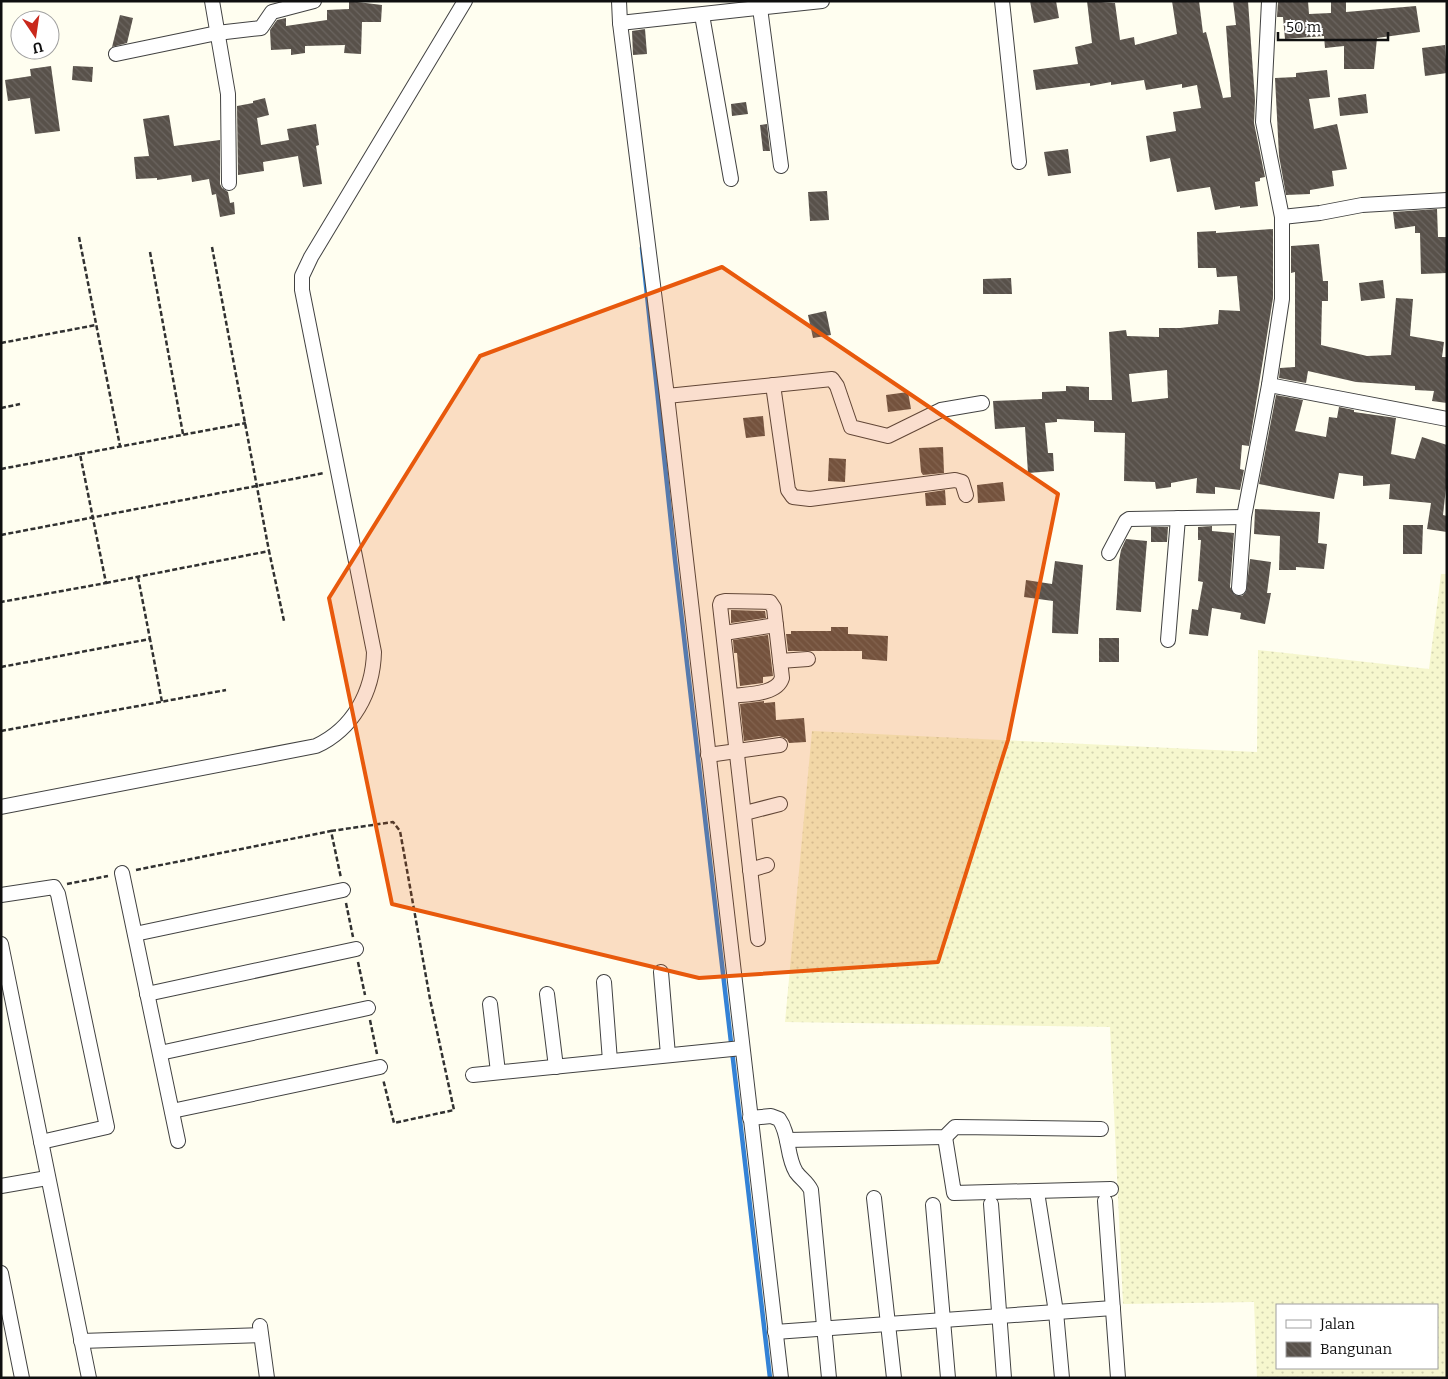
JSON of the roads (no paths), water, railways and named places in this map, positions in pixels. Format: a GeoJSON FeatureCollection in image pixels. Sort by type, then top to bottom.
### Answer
{"type":"FeatureCollection","features":[{"type":"Feature","properties":{"kind":"street"},"geometry":{"type":"LineString","coordinates":[[212,1],[228,94],[229,183]]}},
{"type":"Feature","properties":{"kind":"street"},"geometry":{"type":"LineString","coordinates":[[116,54],[218,33],[261,28],[272,12],[314,1]]}},
{"type":"Feature","properties":{"kind":"street"},"geometry":{"type":"LineString","coordinates":[[1,807],[316,746],[333,738],[360,707],[370,688],[374,670],[374,652],[302,290],[302,276],[310,257],[465,1]]}},
{"type":"Feature","properties":{"kind":"street"},"geometry":{"type":"LineString","coordinates":[[619,1],[620,24],[667,396],[708,755],[735,1049],[750,1118],[781,1378]]}},
{"type":"Feature","properties":{"kind":"street"},"geometry":{"type":"LineString","coordinates":[[620,24],[765,5],[822,1]]}},
{"type":"Feature","properties":{"kind":"street"},"geometry":{"type":"LineString","coordinates":[[1002,1],[1019,162]]}},
{"type":"Feature","properties":{"kind":"street"},"geometry":{"type":"LineString","coordinates":[[1239,588],[1244,517],[1269,385],[1282,299],[1282,217],[1263,122],[1269,42],[1269,1]]}},
{"type":"Feature","properties":{"kind":"street"},"geometry":{"type":"LineString","coordinates":[[765,5],[781,166]]}},
{"type":"Feature","properties":{"kind":"street"},"geometry":{"type":"LineString","coordinates":[[702,14],[731,179]]}},
{"type":"Feature","properties":{"kind":"street"},"geometry":{"type":"LineString","coordinates":[[1282,217],[1320,213],[1362,205],[1447,200]]}},
{"type":"Feature","properties":{"kind":"street"},"geometry":{"type":"LineString","coordinates":[[667,396],[832,379],[837,386],[848,425],[888,436],[941,410],[982,403]]}},
{"type":"Feature","properties":{"kind":"street"},"geometry":{"type":"LineString","coordinates":[[773,385],[788,490],[793,497],[810,499],[955,480],[962,482],[966,495]]}},
{"type":"Feature","properties":{"kind":"street"},"geometry":{"type":"LineString","coordinates":[[1269,385],[1447,419]]}},
{"type":"Feature","properties":{"kind":"street"},"geometry":{"type":"LineString","coordinates":[[1109,553],[1127,520],[1244,517]]}},
{"type":"Feature","properties":{"kind":"street"},"geometry":{"type":"LineString","coordinates":[[1168,640],[1178,518]]}},
{"type":"Feature","properties":{"kind":"street"},"geometry":{"type":"LineString","coordinates":[[731,696],[777,687],[782,678],[774,608],[770,602],[724,601],[720,605],[758,939]]}},
{"type":"Feature","properties":{"kind":"street"},"geometry":{"type":"LineString","coordinates":[[724,633],[776,625]]}},
{"type":"Feature","properties":{"kind":"street"},"geometry":{"type":"LineString","coordinates":[[780,661],[808,659]]}},
{"type":"Feature","properties":{"kind":"street"},"geometry":{"type":"LineString","coordinates":[[708,755],[780,745]]}},
{"type":"Feature","properties":{"kind":"street"},"geometry":{"type":"LineString","coordinates":[[745,814],[780,804]]}},
{"type":"Feature","properties":{"kind":"street"},"geometry":{"type":"LineString","coordinates":[[750,870],[767,865]]}},
{"type":"Feature","properties":{"kind":"street"},"geometry":{"type":"LineString","coordinates":[[122,873],[178,1141]]}},
{"type":"Feature","properties":{"kind":"street"},"geometry":{"type":"LineString","coordinates":[[1,895],[46,887],[54,887],[58,894],[107,1127],[41,1142]]}},
{"type":"Feature","properties":{"kind":"street"},"geometry":{"type":"LineString","coordinates":[[135,934],[343,890]]}},
{"type":"Feature","properties":{"kind":"street"},"geometry":{"type":"LineString","coordinates":[[1,944],[89,1378]]}},
{"type":"Feature","properties":{"kind":"street"},"geometry":{"type":"LineString","coordinates":[[147,994],[356,949]]}},
{"type":"Feature","properties":{"kind":"street"},"geometry":{"type":"LineString","coordinates":[[661,972],[668,1055]]}},
{"type":"Feature","properties":{"kind":"street"},"geometry":{"type":"LineString","coordinates":[[604,982],[610,1061]]}},
{"type":"Feature","properties":{"kind":"street"},"geometry":{"type":"LineString","coordinates":[[547,994],[556,1067]]}},
{"type":"Feature","properties":{"kind":"street"},"geometry":{"type":"LineString","coordinates":[[490,1004],[498,1072]]}},
{"type":"Feature","properties":{"kind":"street"},"geometry":{"type":"LineString","coordinates":[[160,1053],[368,1008]]}},
{"type":"Feature","properties":{"kind":"street"},"geometry":{"type":"LineString","coordinates":[[473,1075],[735,1049]]}},
{"type":"Feature","properties":{"kind":"street"},"geometry":{"type":"LineString","coordinates":[[172,1111],[380,1067]]}},
{"type":"Feature","properties":{"kind":"street"},"geometry":{"type":"LineString","coordinates":[[750,1118],[771,1116],[779,1119],[785,1129],[796,1172],[808,1183],[811,1190],[829,1378]]}},
{"type":"Feature","properties":{"kind":"street"},"geometry":{"type":"LineString","coordinates":[[787,1140],[945,1137],[955,1127],[1102,1128]]}},
{"type":"Feature","properties":{"kind":"street"},"geometry":{"type":"LineString","coordinates":[[945,1137],[954,1193],[1037,1192],[1108,1195],[1118,1378]]}},
{"type":"Feature","properties":{"kind":"street"},"geometry":{"type":"LineString","coordinates":[[1,1186],[48,1178]]}},
{"type":"Feature","properties":{"kind":"street"},"geometry":{"type":"LineString","coordinates":[[1037,1192],[1056,1312],[1062,1378]]}},
{"type":"Feature","properties":{"kind":"street"},"geometry":{"type":"LineString","coordinates":[[874,1198],[894,1378]]}},
{"type":"Feature","properties":{"kind":"street"},"geometry":{"type":"LineString","coordinates":[[991,1204],[1004,1378]]}},
{"type":"Feature","properties":{"kind":"street"},"geometry":{"type":"LineString","coordinates":[[933,1205],[948,1378]]}},
{"type":"Feature","properties":{"kind":"street"},"geometry":{"type":"LineString","coordinates":[[1,1274],[22,1378]]}},
{"type":"Feature","properties":{"kind":"street"},"geometry":{"type":"LineString","coordinates":[[776,1332],[1113,1308]]}},
{"type":"Feature","properties":{"kind":"street"},"geometry":{"type":"LineString","coordinates":[[80,1341],[261,1330],[266,1378]]}},
{"type":"Feature","properties":{"kind":"waterway"},"geometry":{"type":"LineString","coordinates":[[642,248],[675,560],[770,1378]]}}]}
